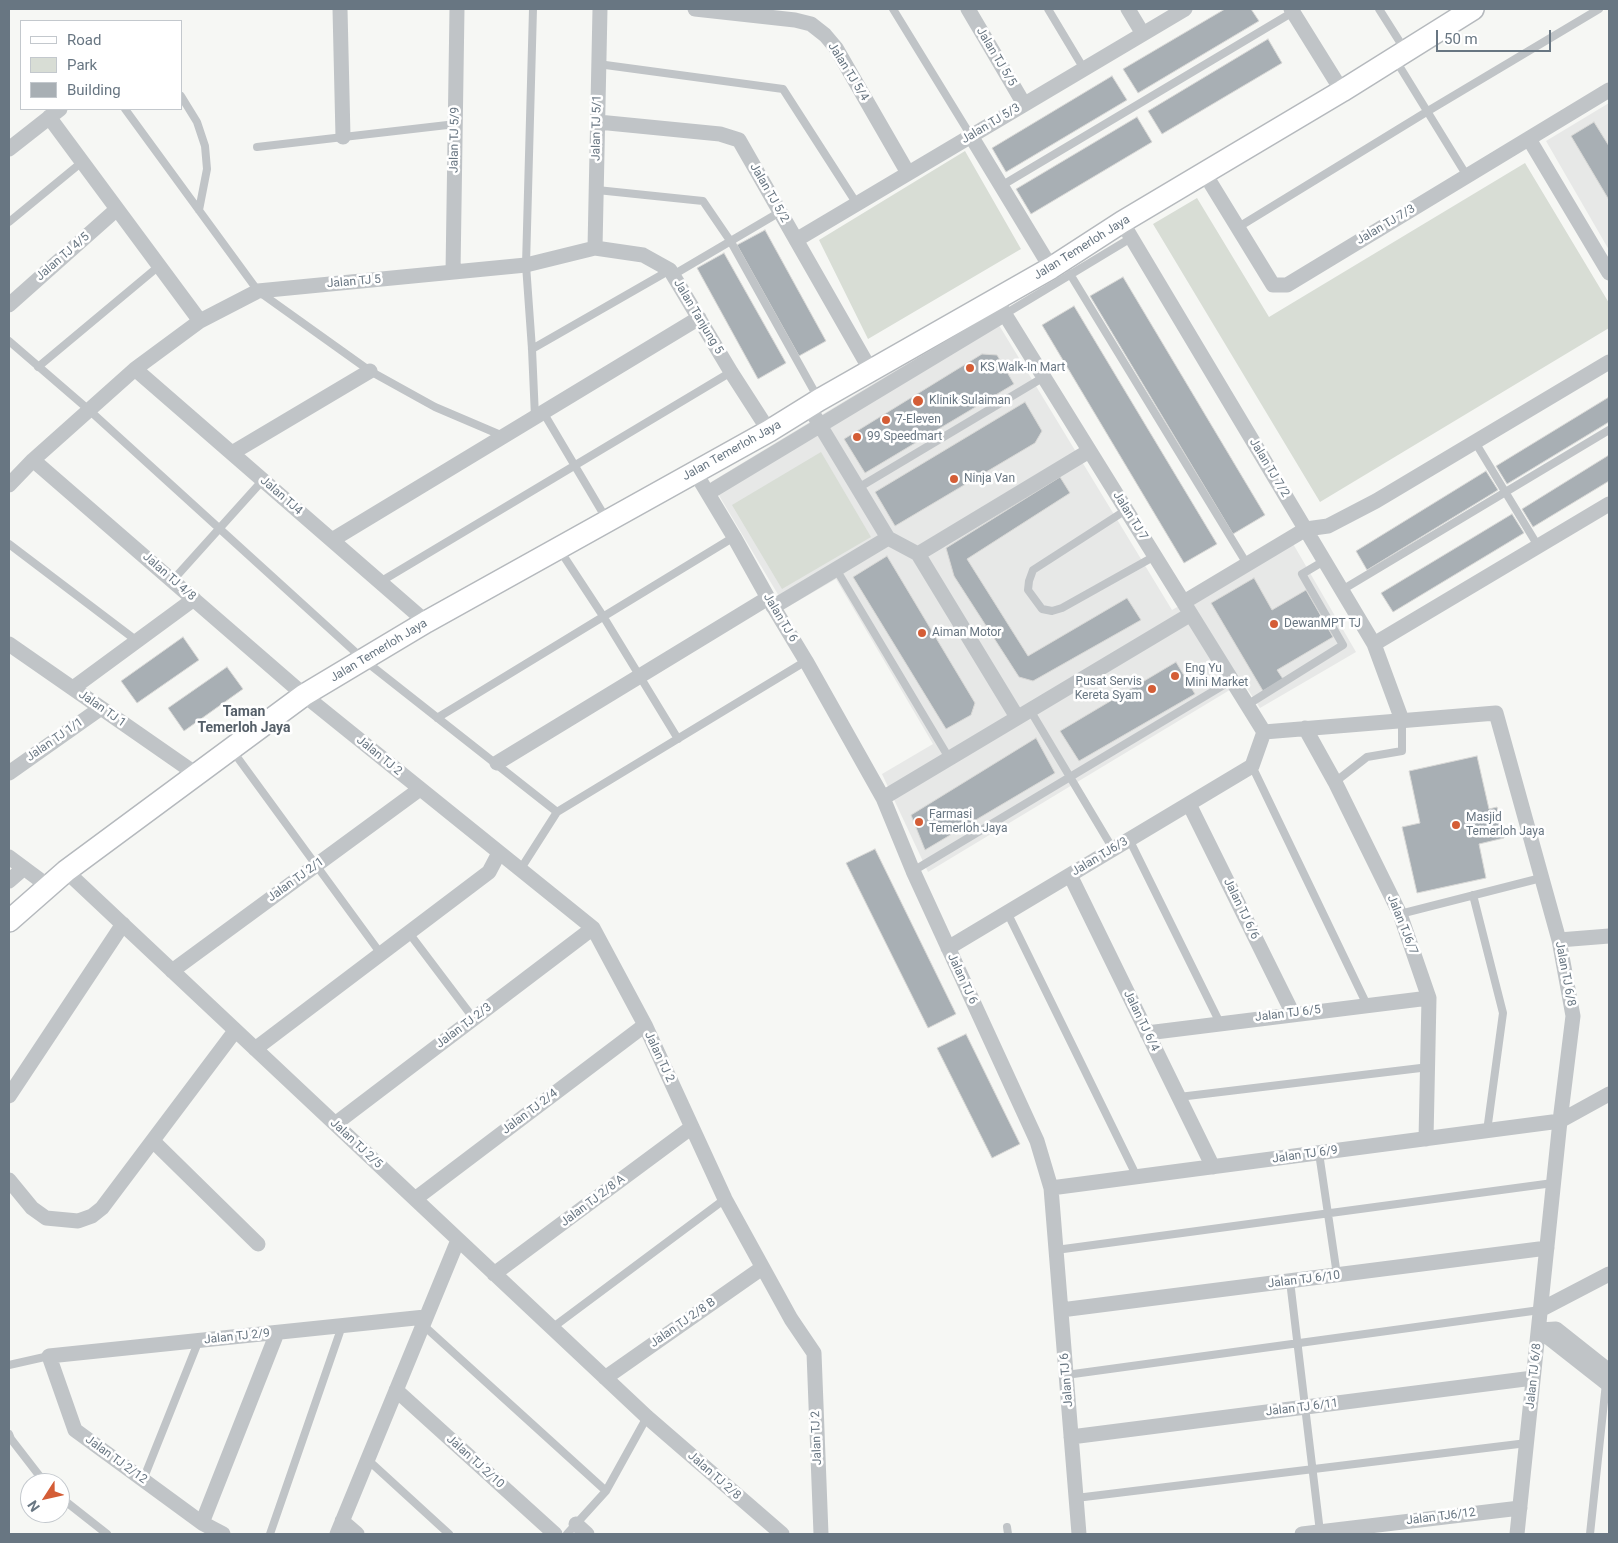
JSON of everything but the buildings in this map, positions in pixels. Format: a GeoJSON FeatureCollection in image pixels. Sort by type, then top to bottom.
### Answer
{"type":"FeatureCollection","features":[{"type":"Feature","properties":{"kind":"street"},"geometry":{"type":"LineString","coordinates":[[340,9],[343,137]]}},
{"type":"Feature","properties":{"kind":"street","name":"Jalan TJ 5/9"},"geometry":{"type":"LineString","coordinates":[[453,272],[457,9]]}},
{"type":"Feature","properties":{"kind":"street","name":"Jalan TJ 5/1"},"geometry":{"type":"LineString","coordinates":[[595,248],[600,9]]}},
{"type":"Feature","properties":{"kind":"street","name":"Jalan TJ 5/4"},"geometry":{"type":"LineString","coordinates":[[695,9],[795,20],[811,24],[825,35],[836,48],[908,173]]}},
{"type":"Feature","properties":{"kind":"street","name":"Jalan TJ 5/5"},"geometry":{"type":"LineString","coordinates":[[968,9],[1024,104]]}},
{"type":"Feature","properties":{"kind":"street"},"geometry":{"type":"LineString","coordinates":[[1128,9],[1142,34]]}},
{"type":"Feature","properties":{"kind":"street","name":"Jalan TJ 5/3"},"geometry":{"type":"LineString","coordinates":[[796,240],[1185,9]]}},
{"type":"Feature","properties":{"kind":"street"},"geometry":{"type":"LineString","coordinates":[[1292,10],[1342,91]]}},
{"type":"Feature","properties":{"kind":"street","name":"Jalan Temerloh Jaya"},"geometry":{"type":"LineString","coordinates":[[9,921],[66,871],[304,695],[426,622],[769,431],[871,371],[1000,307],[1126,230],[1205,174],[1400,55],[1462,12]]}},
{"type":"Feature","properties":{"kind":"street","name":"Jalan TJ 7/3"},"geometry":{"type":"LineString","coordinates":[[1205,174],[1273,285],[1287,285],[1609,90]]}},
{"type":"Feature","properties":{"kind":"street"},"geometry":{"type":"LineString","coordinates":[[9,149],[55,113],[82,162],[200,321]]}},
{"type":"Feature","properties":{"kind":"street","name":"Jalan TJ 5/2"},"geometry":{"type":"LineString","coordinates":[[598,122],[720,134],[739,140],[871,371]]}},
{"type":"Feature","properties":{"kind":"street"},"geometry":{"type":"LineString","coordinates":[[971,136],[1001,186],[1061,271]]}},
{"type":"Feature","properties":{"kind":"street"},"geometry":{"type":"LineString","coordinates":[[1529,139],[1609,273]]}},
{"type":"Feature","properties":{"kind":"street","name":"Jalan TJ 4/5"},"geometry":{"type":"LineString","coordinates":[[9,305],[117,209]]}},
{"type":"Feature","properties":{"kind":"street","name":"Jalan TJ 7/2"},"geometry":{"type":"LineString","coordinates":[[1126,230],[1374,644],[1402,720]]}},
{"type":"Feature","properties":{"kind":"street","name":"Jalan TJ 5"},"geometry":{"type":"LineString","coordinates":[[9,485],[33,460],[135,369],[200,321],[258,291],[526,265],[595,248]]}},
{"type":"Feature","properties":{"kind":"street","name":"Jalan Tanjung 5"},"geometry":{"type":"LineString","coordinates":[[595,248],[643,255],[672,272],[731,372],[769,431]]}},
{"type":"Feature","properties":{"kind":"street"},"geometry":{"type":"LineString","coordinates":[[708,493],[820,425],[1000,307]]}},
{"type":"Feature","properties":{"kind":"street","name":"Jalan TJ 7"},"geometry":{"type":"LineString","coordinates":[[1000,307],[1264,732]]}},
{"type":"Feature","properties":{"kind":"street"},"geometry":{"type":"LineString","coordinates":[[332,540],[699,318]]}},
{"type":"Feature","properties":{"kind":"street"},"geometry":{"type":"LineString","coordinates":[[883,798],[1023,714],[1187,608],[1247,564],[1306,529],[1328,526],[1376,500],[1609,362]]}},
{"type":"Feature","properties":{"kind":"street","name":"Jalan TJ4"},"geometry":{"type":"LineString","coordinates":[[135,369],[426,622]]}},
{"type":"Feature","properties":{"kind":"street"},"geometry":{"type":"LineString","coordinates":[[232,453],[370,371]]}},
{"type":"Feature","properties":{"kind":"street"},"geometry":{"type":"LineString","coordinates":[[814,404],[820,425],[888,538],[918,554],[1023,714]]}},
{"type":"Feature","properties":{"kind":"street"},"geometry":{"type":"LineString","coordinates":[[918,554],[1089,451]]}},
{"type":"Feature","properties":{"kind":"street","name":"Jalan TJ 4/8"},"geometry":{"type":"LineString","coordinates":[[33,460],[304,695]]}},
{"type":"Feature","properties":{"kind":"street","name":"Jalan TJ 6"},"geometry":{"type":"LineString","coordinates":[[695,472],[734,536],[883,798],[913,871],[1037,1141],[1051,1188],[1079,1534]]}},
{"type":"Feature","properties":{"kind":"street"},"geometry":{"type":"LineString","coordinates":[[1374,644],[1609,504]]}},
{"type":"Feature","properties":{"kind":"street"},"geometry":{"type":"LineString","coordinates":[[496,763],[640,676],[770,602],[836,569],[888,538]]}},
{"type":"Feature","properties":{"kind":"street"},"geometry":{"type":"LineString","coordinates":[[73,688],[194,599]]}},
{"type":"Feature","properties":{"kind":"street","name":"Jalan TJ 1"},"geometry":{"type":"LineString","coordinates":[[9,644],[196,774]]}},
{"type":"Feature","properties":{"kind":"street","name":"Jalan TJ 2"},"geometry":{"type":"LineString","coordinates":[[304,695],[593,928],[645,1025],[724,1199],[791,1319],[814,1353],[821,1534]]}},
{"type":"Feature","properties":{"kind":"street","name":"Jalan TJ 1/1"},"geometry":{"type":"LineString","coordinates":[[9,773],[100,708]]}},
{"type":"Feature","properties":{"kind":"street","name":"Jalan TJ 6/8"},"geometry":{"type":"LineString","coordinates":[[1264,732],[1496,713],[1559,940],[1573,1016],[1553,1183],[1518,1534]]}},
{"type":"Feature","properties":{"kind":"street","name":"Jalan TJ6/7"},"geometry":{"type":"LineString","coordinates":[[1305,728],[1335,782],[1400,914],[1429,998],[1426,1139]]}},
{"type":"Feature","properties":{"kind":"street"},"geometry":{"type":"LineString","coordinates":[[1252,766],[1264,732]]}},
{"type":"Feature","properties":{"kind":"street","name":"Jalan TJ6/3"},"geometry":{"type":"LineString","coordinates":[[948,948],[1252,766]]}},
{"type":"Feature","properties":{"kind":"street","name":"Jalan TJ 2/1"},"geometry":{"type":"LineString","coordinates":[[172,971],[420,790]]}},
{"type":"Feature","properties":{"kind":"street","name":"Jalan TJ 6/6"},"geometry":{"type":"LineString","coordinates":[[1189,804],[1293,1014]]}},
{"type":"Feature","properties":{"kind":"street"},"geometry":{"type":"LineString","coordinates":[[255,1049],[489,872],[499,853]]}},
{"type":"Feature","properties":{"kind":"street"},"geometry":{"type":"LineString","coordinates":[[9,857],[48,886]]}},
{"type":"Feature","properties":{"kind":"street"},"geometry":{"type":"LineString","coordinates":[[9,881],[24,868]]}},
{"type":"Feature","properties":{"kind":"street","name":"Jalan TJ 2/5"},"geometry":{"type":"LineString","coordinates":[[66,871],[647,1417]]}},
{"type":"Feature","properties":{"kind":"street","name":"Jalan TJ 6/4"},"geometry":{"type":"LineString","coordinates":[[1070,875],[1213,1167]]}},
{"type":"Feature","properties":{"kind":"street"},"geometry":{"type":"LineString","coordinates":[[9,1096],[123,924]]}},
{"type":"Feature","properties":{"kind":"street","name":"Jalan TJ 2/3"},"geometry":{"type":"LineString","coordinates":[[335,1124],[593,928]]}},
{"type":"Feature","properties":{"kind":"street"},"geometry":{"type":"LineString","coordinates":[[1559,940],[1609,936]]}},
{"type":"Feature","properties":{"kind":"street","name":"Jalan TJ 6/5"},"geometry":{"type":"LineString","coordinates":[[1147,1033],[1429,998]]}},
{"type":"Feature","properties":{"kind":"street","name":"Jalan TJ 2/4"},"geometry":{"type":"LineString","coordinates":[[415,1199],[645,1025]]}},
{"type":"Feature","properties":{"kind":"street"},"geometry":{"type":"LineString","coordinates":[[9,1180],[32,1208],[46,1218],[78,1221],[92,1216],[102,1208],[235,1031]]}},
{"type":"Feature","properties":{"kind":"street"},"geometry":{"type":"LineString","coordinates":[[1560,1122],[1609,1094]]}},
{"type":"Feature","properties":{"kind":"street","name":"Jalan TJ 6/9"},"geometry":{"type":"LineString","coordinates":[[1051,1188],[1560,1122]]}},
{"type":"Feature","properties":{"kind":"street","name":"Jalan TJ 2/8 A"},"geometry":{"type":"LineString","coordinates":[[494,1274],[692,1127]]}},
{"type":"Feature","properties":{"kind":"street"},"geometry":{"type":"LineString","coordinates":[[153,1141],[258,1244]]}},
{"type":"Feature","properties":{"kind":"street"},"geometry":{"type":"LineString","coordinates":[[357,1534],[339,1528],[458,1240]]}},
{"type":"Feature","properties":{"kind":"street","name":"Jalan TJ 6/10"},"geometry":{"type":"LineString","coordinates":[[1061,1310],[1547,1248]]}},
{"type":"Feature","properties":{"kind":"street","name":"Jalan TJ 2/8 B"},"geometry":{"type":"LineString","coordinates":[[605,1378],[762,1268]]}},
{"type":"Feature","properties":{"kind":"street"},"geometry":{"type":"LineString","coordinates":[[1540,1310],[1609,1274]]}},
{"type":"Feature","properties":{"kind":"street","name":"Jalan TJ 2/9"},"geometry":{"type":"LineString","coordinates":[[49,1356],[277,1332],[424,1321]]}},
{"type":"Feature","properties":{"kind":"street"},"geometry":{"type":"LineString","coordinates":[[1539,1330],[1556,1329],[1608,1380]]}},
{"type":"Feature","properties":{"kind":"street"},"geometry":{"type":"LineString","coordinates":[[202,1523],[277,1332]]}},
{"type":"Feature","properties":{"kind":"street","name":"Jalan TJ 2/12"},"geometry":{"type":"LineString","coordinates":[[49,1356],[76,1430],[202,1523],[223,1534]]}},
{"type":"Feature","properties":{"kind":"street","name":"Jalan TJ 6/11"},"geometry":{"type":"LineString","coordinates":[[1071,1437],[1533,1378]]}},
{"type":"Feature","properties":{"kind":"street","name":"Jalan TJ 2/10"},"geometry":{"type":"LineString","coordinates":[[396,1390],[555,1534]]}},
{"type":"Feature","properties":{"kind":"street","name":"Jalan TJ 2/8"},"geometry":{"type":"LineString","coordinates":[[647,1417],[782,1534]]}},
{"type":"Feature","properties":{"kind":"street","name":"Jalan TJ6/12"},"geometry":{"type":"LineString","coordinates":[[1302,1534],[1520,1508]]}},
{"type":"Feature","properties":{"kind":"lane"},"geometry":{"type":"LineString","coordinates":[[533,9],[526,265],[539,415],[575,465],[608,521]]}},
{"type":"Feature","properties":{"kind":"lane"},"geometry":{"type":"LineString","coordinates":[[893,9],[971,136]]}},
{"type":"Feature","properties":{"kind":"lane"},"geometry":{"type":"LineString","coordinates":[[1048,9],[1084,69]]}},
{"type":"Feature","properties":{"kind":"lane"},"geometry":{"type":"LineString","coordinates":[[1379,9],[1428,111],[1468,176]]}},
{"type":"Feature","properties":{"kind":"lane"},"geometry":{"type":"LineString","coordinates":[[1237,228],[1599,9]]}},
{"type":"Feature","properties":{"kind":"lane"},"geometry":{"type":"LineString","coordinates":[[1001,186],[1292,10]]}},
{"type":"Feature","properties":{"kind":"lane"},"geometry":{"type":"LineString","coordinates":[[598,64],[783,90],[857,204]]}},
{"type":"Feature","properties":{"kind":"lane"},"geometry":{"type":"LineString","coordinates":[[182,98],[197,122],[205,146],[207,169],[199,210]]}},
{"type":"Feature","properties":{"kind":"lane"},"geometry":{"type":"LineString","coordinates":[[126,110],[258,291],[370,371],[436,406],[503,436]]}},
{"type":"Feature","properties":{"kind":"lane"},"geometry":{"type":"LineString","coordinates":[[257,147],[456,124]]}},
{"type":"Feature","properties":{"kind":"lane"},"geometry":{"type":"LineString","coordinates":[[9,222],[82,162]]}},
{"type":"Feature","properties":{"kind":"lane"},"geometry":{"type":"LineString","coordinates":[[597,190],[703,201],[731,242],[814,404]]}},
{"type":"Feature","properties":{"kind":"lane"},"geometry":{"type":"LineString","coordinates":[[532,349],[672,272],[731,242],[780,212]]}},
{"type":"Feature","properties":{"kind":"lane"},"geometry":{"type":"LineString","coordinates":[[38,367],[159,266]]}},
{"type":"Feature","properties":{"kind":"lane"},"geometry":{"type":"LineString","coordinates":[[1061,271],[1247,564]]}},
{"type":"Feature","properties":{"kind":"lane"},"geometry":{"type":"LineString","coordinates":[[9,341],[89,410],[364,660],[557,812]]}},
{"type":"Feature","properties":{"kind":"lane"},"geometry":{"type":"LineString","coordinates":[[380,582],[731,372]]}},
{"type":"Feature","properties":{"kind":"lane"},"geometry":{"type":"LineString","coordinates":[[858,488],[1044,377]]}},
{"type":"Feature","properties":{"kind":"lane"},"geometry":{"type":"LineString","coordinates":[[1342,590],[1609,430]]}},
{"type":"Feature","properties":{"kind":"lane"},"geometry":{"type":"LineString","coordinates":[[1475,442],[1538,546]]}},
{"type":"Feature","properties":{"kind":"lane"},"geometry":{"type":"LineString","coordinates":[[172,580],[263,480]]}},
{"type":"Feature","properties":{"kind":"lane"},"geometry":{"type":"LineString","coordinates":[[1126,510],[1033,570],[1028,590],[1042,609],[1052,611],[1062,608],[1155,556]]}},
{"type":"Feature","properties":{"kind":"lane"},"geometry":{"type":"LineString","coordinates":[[437,718],[734,536]]}},
{"type":"Feature","properties":{"kind":"lane"},"geometry":{"type":"LineString","coordinates":[[9,544],[137,641]]}},
{"type":"Feature","properties":{"kind":"lane"},"geometry":{"type":"LineString","coordinates":[[559,548],[678,739]]}},
{"type":"Feature","properties":{"kind":"lane"},"geometry":{"type":"LineString","coordinates":[[1247,705],[1343,645],[1302,574],[1324,561]]}},
{"type":"Feature","properties":{"kind":"lane"},"geometry":{"type":"LineString","coordinates":[[836,569],[949,758]]}},
{"type":"Feature","properties":{"kind":"lane"},"geometry":{"type":"LineString","coordinates":[[520,870],[557,812],[806,661]]}},
{"type":"Feature","properties":{"kind":"lane"},"geometry":{"type":"LineString","coordinates":[[913,871],[1232,680]]}},
{"type":"Feature","properties":{"kind":"lane"},"geometry":{"type":"LineString","coordinates":[[1023,714],[1070,777],[1113,849]]}},
{"type":"Feature","properties":{"kind":"lane"},"geometry":{"type":"LineString","coordinates":[[1335,782],[1367,758],[1402,751],[1402,720]]}},
{"type":"Feature","properties":{"kind":"lane"},"geometry":{"type":"LineString","coordinates":[[231,748],[381,954]]}},
{"type":"Feature","properties":{"kind":"lane"},"geometry":{"type":"LineString","coordinates":[[1252,766],[1367,1005]]}},
{"type":"Feature","properties":{"kind":"lane"},"geometry":{"type":"LineString","coordinates":[[1129,839],[1220,1023]]}},
{"type":"Feature","properties":{"kind":"lane"},"geometry":{"type":"LineString","coordinates":[[1400,914],[1541,878]]}},
{"type":"Feature","properties":{"kind":"lane"},"geometry":{"type":"LineString","coordinates":[[1472,896],[1503,1013],[1487,1131]]}},
{"type":"Feature","properties":{"kind":"lane"},"geometry":{"type":"LineString","coordinates":[[1007,912],[1137,1177]]}},
{"type":"Feature","properties":{"kind":"lane"},"geometry":{"type":"LineString","coordinates":[[409,933],[474,1019]]}},
{"type":"Feature","properties":{"kind":"lane"},"geometry":{"type":"LineString","coordinates":[[1179,1098],[1428,1067]]}},
{"type":"Feature","properties":{"kind":"lane"},"geometry":{"type":"LineString","coordinates":[[1319,1153],[1337,1275]]}},
{"type":"Feature","properties":{"kind":"lane"},"geometry":{"type":"LineString","coordinates":[[1056,1250],[1553,1183]]}},
{"type":"Feature","properties":{"kind":"lane"},"geometry":{"type":"LineString","coordinates":[[552,1328],[724,1199]]}},
{"type":"Feature","properties":{"kind":"lane"},"geometry":{"type":"LineString","coordinates":[[1290,1281],[1320,1532]]}},
{"type":"Feature","properties":{"kind":"lane"},"geometry":{"type":"LineString","coordinates":[[1066,1375],[1540,1310]]}},
{"type":"Feature","properties":{"kind":"lane"},"geometry":{"type":"LineString","coordinates":[[424,1321],[606,1491]]}},
{"type":"Feature","properties":{"kind":"lane"},"geometry":{"type":"LineString","coordinates":[[270,1534],[342,1326]]}},
{"type":"Feature","properties":{"kind":"lane"},"geometry":{"type":"LineString","coordinates":[[143,1480],[199,1340]]}},
{"type":"Feature","properties":{"kind":"lane"},"geometry":{"type":"LineString","coordinates":[[9,1365],[49,1356]]}},
{"type":"Feature","properties":{"kind":"lane"},"geometry":{"type":"LineString","coordinates":[[1590,1534],[1608,1380]]}},
{"type":"Feature","properties":{"kind":"lane"},"geometry":{"type":"LineString","coordinates":[[577,1531],[606,1491],[647,1417]]}},
{"type":"Feature","properties":{"kind":"lane"},"geometry":{"type":"LineString","coordinates":[[9,1434],[10,1439],[37,1473]]}},
{"type":"Feature","properties":{"kind":"lane"},"geometry":{"type":"LineString","coordinates":[[1076,1498],[1527,1443]]}},
{"type":"Feature","properties":{"kind":"lane"},"geometry":{"type":"LineString","coordinates":[[368,1460],[449,1534]]}},
{"type":"Feature","properties":{"kind":"lane"},"geometry":{"type":"LineString","coordinates":[[70,1505],[107,1534]]}},
{"type":"Feature","properties":{"kind":"shaded area"},"geometry":{"type":"Polygon","coordinates":[[[1609,103],[1609,250],[1546,141],[1609,103]]]}},
{"type":"Feature","properties":{"kind":"shaded area"},"geometry":{"type":"Polygon","coordinates":[[[991,312],[1172,610],[1292,542],[1356,652],[1260,708],[1243,682],[928,872],[882,774],[933,744],[836,579],[786,608],[711,482],[991,312]]]}},
{"type":"Feature","properties":{"kind":"green space"},"geometry":{"type":"Polygon","coordinates":[[[965,151],[1021,249],[868,339],[819,240],[965,151]]]}},
{"type":"Feature","properties":{"kind":"green space"},"geometry":{"type":"Polygon","coordinates":[[[1525,163],[1609,303],[1609,328],[1320,502],[1153,224],[1197,198],[1269,317],[1525,163]]]}},
{"type":"Feature","properties":{"kind":"green space"},"geometry":{"type":"Polygon","coordinates":[[[821,452],[871,537],[782,589],[732,505],[821,452]]]}},
{"type":"Feature","properties":{"kind":"place","name":"KS Walk-In Mart"},"geometry":{"type":"Point","coordinates":[970,368]}},
{"type":"Feature","properties":{"kind":"place","name":"Klinik Sulaiman"},"geometry":{"type":"Point","coordinates":[918,401]}},
{"type":"Feature","properties":{"kind":"place","name":"7-Eleven"},"geometry":{"type":"Point","coordinates":[886,420]}},
{"type":"Feature","properties":{"kind":"place","name":"99 Speedmart"},"geometry":{"type":"Point","coordinates":[857,437]}},
{"type":"Feature","properties":{"kind":"place","name":"Ninja Van"},"geometry":{"type":"Point","coordinates":[954,479]}},
{"type":"Feature","properties":{"kind":"place","name":"DewanMPT TJ"},"geometry":{"type":"Point","coordinates":[1274,624]}},
{"type":"Feature","properties":{"kind":"place","name":"Aiman Motor"},"geometry":{"type":"Point","coordinates":[922,633]}},
{"type":"Feature","properties":{"kind":"place","name":"Eng Yu Mini Market"},"geometry":{"type":"Point","coordinates":[1175,676]}},
{"type":"Feature","properties":{"kind":"place","name":"Pusat Servis Kereta Syam"},"geometry":{"type":"Point","coordinates":[1152,689]}},
{"type":"Feature","properties":{"kind":"place","name":"Farmasi Temerloh Jaya"},"geometry":{"type":"Point","coordinates":[919,822]}},
{"type":"Feature","properties":{"kind":"place","name":"Masjid Temerloh Jaya"},"geometry":{"type":"Point","coordinates":[1456,825]}},
{"type":"Feature","properties":{"kind":"district","name":"Taman Temerloh Jaya"},"geometry":{"type":"Point","coordinates":[244,720]}}]}
